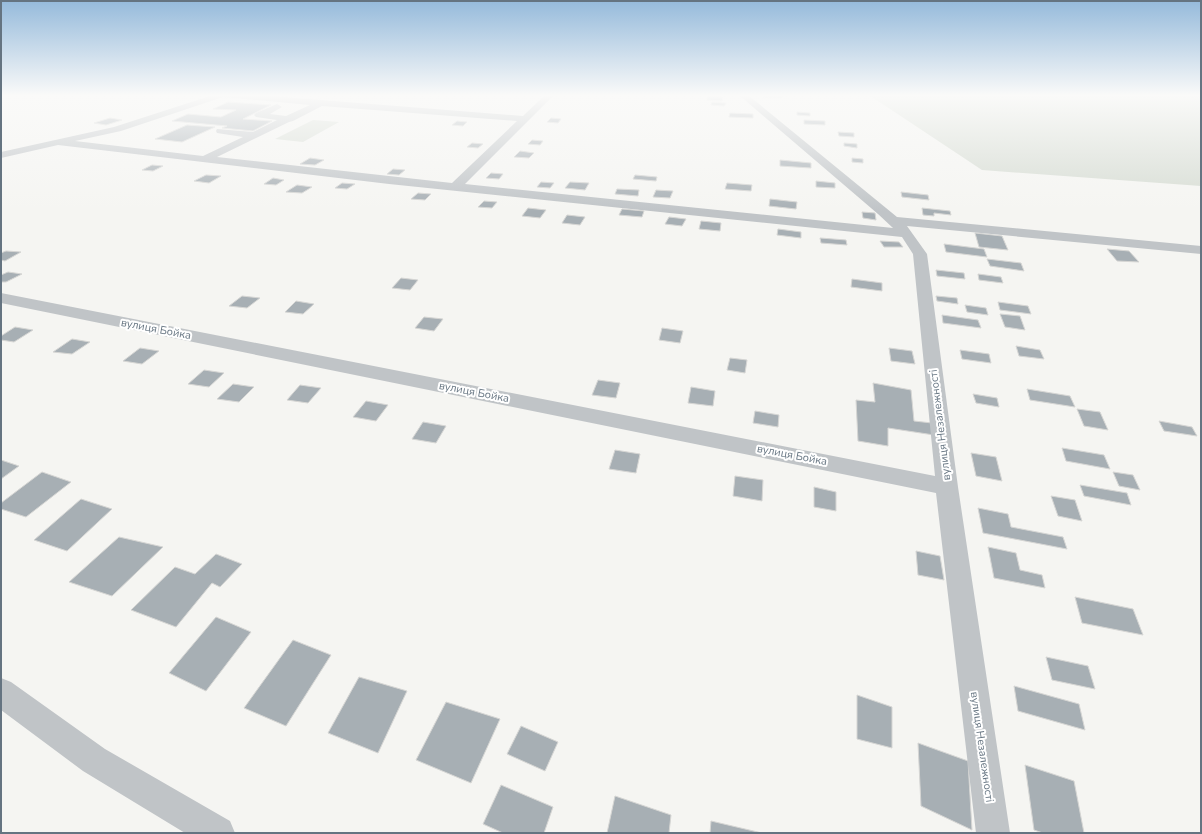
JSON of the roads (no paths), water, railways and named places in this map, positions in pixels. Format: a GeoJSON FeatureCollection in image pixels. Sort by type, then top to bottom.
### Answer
{"type":"FeatureCollection","features":[{"type":"Feature","properties":{"kind":"street"},"geometry":{"type":"LineString","coordinates":[[1,155],[96,134]]}},
{"type":"Feature","properties":{"kind":"street"},"geometry":{"type":"LineString","coordinates":[[245,134],[272,137]]}},
{"type":"Feature","properties":{"kind":"street"},"geometry":{"type":"LineString","coordinates":[[455,186],[509,134]]}},
{"type":"Feature","properties":{"kind":"street","name":"вулиця Незалежності"},"geometry":{"type":"LineString","coordinates":[[789,134],[900,227],[920,254],[947,486],[993,833]]}},
{"type":"Feature","properties":{"kind":"street"},"geometry":{"type":"LineString","coordinates":[[205,159],[254,135]]}},
{"type":"Feature","properties":{"kind":"street"},"geometry":{"type":"LineString","coordinates":[[61,142],[389,180],[900,227],[1201,250]]}},
{"type":"Feature","properties":{"kind":"street"},"geometry":{"type":"LineString","coordinates":[[225,149],[248,152]]}},
{"type":"Feature","properties":{"kind":"street","name":"вулиця Бойка"},"geometry":{"type":"LineString","coordinates":[[1,298],[947,486]]}},
{"type":"Feature","properties":{"kind":"street"},"geometry":{"type":"LineString","coordinates":[[1,692],[94,760],[218,833]]}}]}
